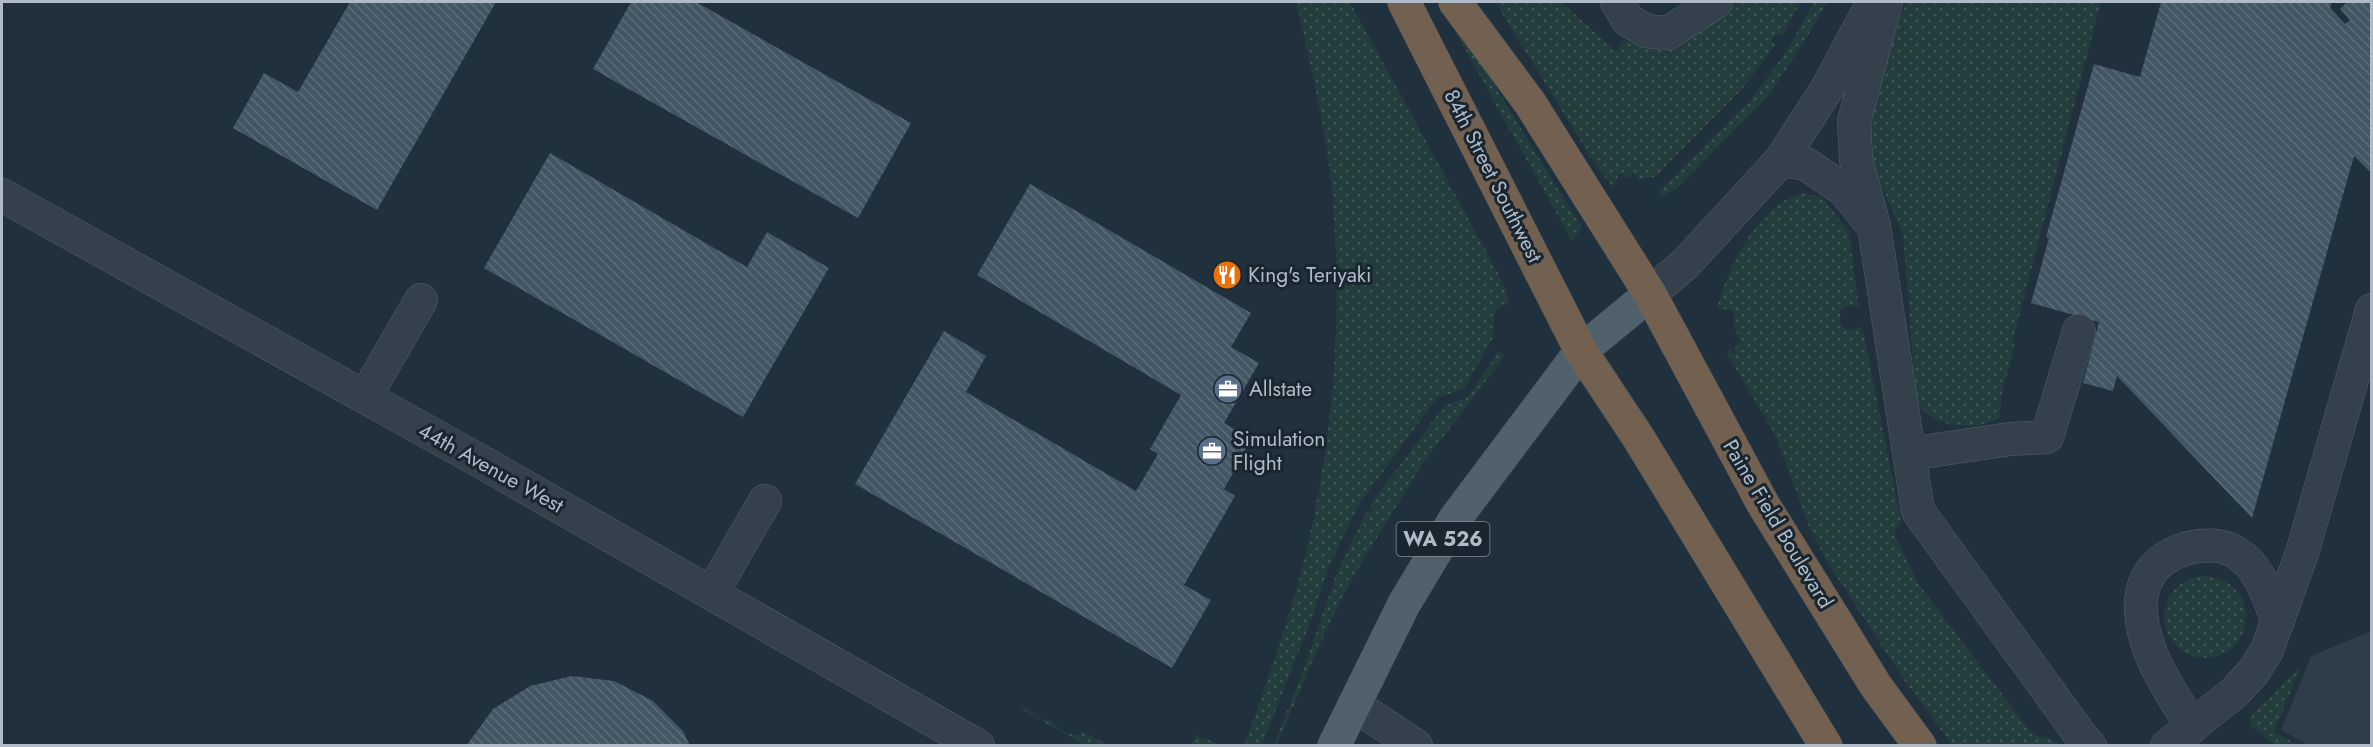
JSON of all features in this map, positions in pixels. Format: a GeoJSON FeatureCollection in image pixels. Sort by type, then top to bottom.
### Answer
{"type":"FeatureCollection","features":[{"type":"Feature","properties":{"kind":"highway","name":"84th Street Southwest"},"geometry":{"type":"LineString","coordinates":[[1404,2],[1581,351]]}},
{"type":"Feature","properties":{"kind":"highway"},"geometry":{"type":"LineString","coordinates":[[1455,2],[1530,103],[1650,294]]}},
{"type":"Feature","properties":{"kind":"highway","name":"Paine Field Boulevard"},"geometry":{"type":"LineString","coordinates":[[1650,294],[1763,504],[1876,686],[1920,746]]}},
{"type":"Feature","properties":{"kind":"highway"},"geometry":{"type":"LineString","coordinates":[[1581,351],[1638,437],[1826,746]]}},
{"type":"Feature","properties":{"kind":"main road","name":"WA 526"},"geometry":{"type":"LineString","coordinates":[[1334,746],[1404,604],[1455,519],[1581,351],[1650,294]]}},
{"type":"Feature","properties":{"kind":"street"},"geometry":{"type":"LineString","coordinates":[[1617,2],[1628,20],[1646,30],[1668,33],[1716,2]]}},
{"type":"Feature","properties":{"kind":"street"},"geometry":{"type":"LineString","coordinates":[[1650,294],[1686,262],[1781,160],[1828,87],[1873,2]]}},
{"type":"Feature","properties":{"kind":"street"},"geometry":{"type":"LineString","coordinates":[[1886,2],[1854,121],[1856,160],[1874,226],[1918,512],[2090,746]]}},
{"type":"Feature","properties":{"kind":"street"},"geometry":{"type":"LineString","coordinates":[[1781,160],[1806,165],[1844,190],[1874,226]]}},
{"type":"Feature","properties":{"kind":"street","name":"44th Avenue West"},"geometry":{"type":"LineString","coordinates":[[2,195],[365,397],[978,746]]}},
{"type":"Feature","properties":{"kind":"street"},"geometry":{"type":"LineString","coordinates":[[365,397],[421,300]]}},
{"type":"Feature","properties":{"kind":"street"},"geometry":{"type":"LineString","coordinates":[[2278,621],[2263,582],[2249,563],[2234,551],[2210,546],[2187,548],[2166,558],[2149,574],[2142,594],[2141,610],[2145,637],[2179,736],[2235,692],[2254,671],[2267,650],[2278,621],[2302,553],[2372,310]]}},
{"type":"Feature","properties":{"kind":"street"},"geometry":{"type":"LineString","coordinates":[[1910,454],[2010,439],[2047,437],[2079,331]]}},
{"type":"Feature","properties":{"kind":"street"},"geometry":{"type":"LineString","coordinates":[[712,593],[765,501]]}},
{"type":"Feature","properties":{"kind":"street"},"geometry":{"type":"LineString","coordinates":[[1354,705],[1416,746]]}},
{"type":"Feature","properties":{"kind":"shaded area"},"geometry":{"type":"Polygon","coordinates":[[[2371,631],[2371,745],[2308,745],[2281,730],[2311,656],[2371,631]]]}},
{"type":"Feature","properties":{"kind":"green space"},"geometry":{"type":"Polygon","coordinates":[[[1296,2],[1350,2],[1497,271],[1506,290],[1509,304],[1495,309],[1493,338],[1464,389],[1437,398],[1358,506],[1328,569],[1312,618],[1262,745],[1244,745],[1285,626],[1310,533],[1321,478],[1334,364],[1337,307],[1332,194],[1322,122],[1296,2]]]}},
{"type":"Feature","properties":{"kind":"green space"},"geometry":{"type":"Polygon","coordinates":[[[1495,2],[1561,2],[1616,51],[1624,40],[1664,45],[1739,2],[1801,2],[1782,36],[1777,33],[1771,41],[1776,44],[1742,89],[1655,177],[1638,179],[1632,173],[1630,177],[1619,174],[1613,187],[1596,166],[1495,2]]]}},
{"type":"Feature","properties":{"kind":"green space"},"geometry":{"type":"Polygon","coordinates":[[[1814,2],[1827,2],[1803,44],[1768,96],[1675,190],[1661,197],[1659,191],[1752,98],[1786,52],[1814,2]]]}},
{"type":"Feature","properties":{"kind":"green space"},"geometry":{"type":"Polygon","coordinates":[[[1906,2],[2101,2],[2012,344],[2015,345],[2002,393],[1999,418],[1978,425],[1965,426],[1941,422],[1931,417],[1916,400],[1903,234],[1877,176],[1869,147],[1871,101],[1906,2]]]}},
{"type":"Feature","properties":{"kind":"green space"},"geometry":{"type":"Polygon","coordinates":[[[1444,12],[1450,13],[1582,228],[1572,241],[1444,12]]]}},
{"type":"Feature","properties":{"kind":"green space"},"geometry":{"type":"Polygon","coordinates":[[[1804,193],[1822,197],[1849,232],[1859,308],[1848,306],[1840,312],[1841,326],[1845,329],[1856,329],[1858,326],[1863,329],[1901,520],[1894,534],[1918,583],[2033,735],[2048,738],[2063,745],[1952,745],[1902,677],[1826,560],[1809,527],[1776,437],[1726,352],[1730,350],[1732,354],[1736,353],[1733,348],[1741,343],[1734,326],[1734,310],[1717,309],[1728,275],[1747,239],[1760,223],[1773,209],[1788,199],[1804,193]]]}},
{"type":"Feature","properties":{"kind":"green space"},"geometry":{"type":"Polygon","coordinates":[[[1498,352],[1504,355],[1498,365],[1424,462],[1357,570],[1314,657],[1277,745],[1274,745],[1338,570],[1367,510],[1371,512],[1373,508],[1370,505],[1444,406],[1468,397],[1498,352]]]}},
{"type":"Feature","properties":{"kind":"green space"},"geometry":{"type":"Polygon","coordinates":[[[2197,576],[2213,576],[2228,583],[2239,594],[2246,609],[2243,633],[2234,646],[2213,658],[2197,658],[2182,651],[2171,640],[2164,625],[2164,609],[2171,594],[2182,583],[2197,576]]]}},
{"type":"Feature","properties":{"kind":"green space"},"geometry":{"type":"Polygon","coordinates":[[[2301,666],[2274,732],[2297,745],[2275,745],[2250,725],[2251,715],[2301,666]]]}},
{"type":"Feature","properties":{"kind":"green space"},"geometry":{"type":"Polygon","coordinates":[[[1027,708],[1041,718],[1051,720],[1063,731],[1079,735],[1082,731],[1108,745],[1085,745],[1021,709],[1027,708]]]}},
{"type":"Feature","properties":{"kind":"green space"},"geometry":{"type":"Polygon","coordinates":[[[1196,735],[1221,745],[1191,745],[1196,735]]]}},
{"type":"Feature","properties":{"kind":"building"},"geometry":{"type":"Polygon","coordinates":[[[350,2],[496,2],[377,210],[233,128],[264,73],[298,92],[350,2]]]}},
{"type":"Feature","properties":{"kind":"building"},"geometry":{"type":"Polygon","coordinates":[[[631,2],[696,2],[911,123],[858,218],[593,69],[631,2]]]}},
{"type":"Feature","properties":{"kind":"building"},"geometry":{"type":"Polygon","coordinates":[[[2161,2],[2332,2],[2330,8],[2345,24],[2350,20],[2340,9],[2347,2],[2372,2],[2372,174],[2354,156],[2252,518],[2117,376],[2113,391],[2083,383],[2099,322],[2031,303],[2049,238],[2046,237],[2094,64],[2140,77],[2161,2]]]}},
{"type":"Feature","properties":{"kind":"building"},"geometry":{"type":"Polygon","coordinates":[[[550,153],[747,267],[767,232],[829,268],[743,417],[484,268],[550,153]]]}},
{"type":"Feature","properties":{"kind":"building"},"geometry":{"type":"Polygon","coordinates":[[[1030,184],[1251,313],[1231,347],[1259,363],[1224,423],[1252,439],[1224,489],[1235,496],[1184,585],[1211,600],[1172,668],[855,484],[944,331],[986,356],[966,392],[1136,491],[1158,454],[1150,449],[1181,395],[977,275],[1030,184]]]}},
{"type":"Feature","properties":{"kind":"building"},"geometry":{"type":"Polygon","coordinates":[[[572,676],[614,681],[653,701],[683,731],[690,746],[466,746],[493,709],[530,686],[572,676]]]}},
{"type":"Feature","properties":{"kind":"place","name":"King's Teriyaki"},"geometry":{"type":"Point","coordinates":[1227,275]}},
{"type":"Feature","properties":{"kind":"place","name":"Allstate"},"geometry":{"type":"Point","coordinates":[1228,389]}},
{"type":"Feature","properties":{"kind":"place","name":"Simulation Flight"},"geometry":{"type":"Point","coordinates":[1212,451]}}]}
